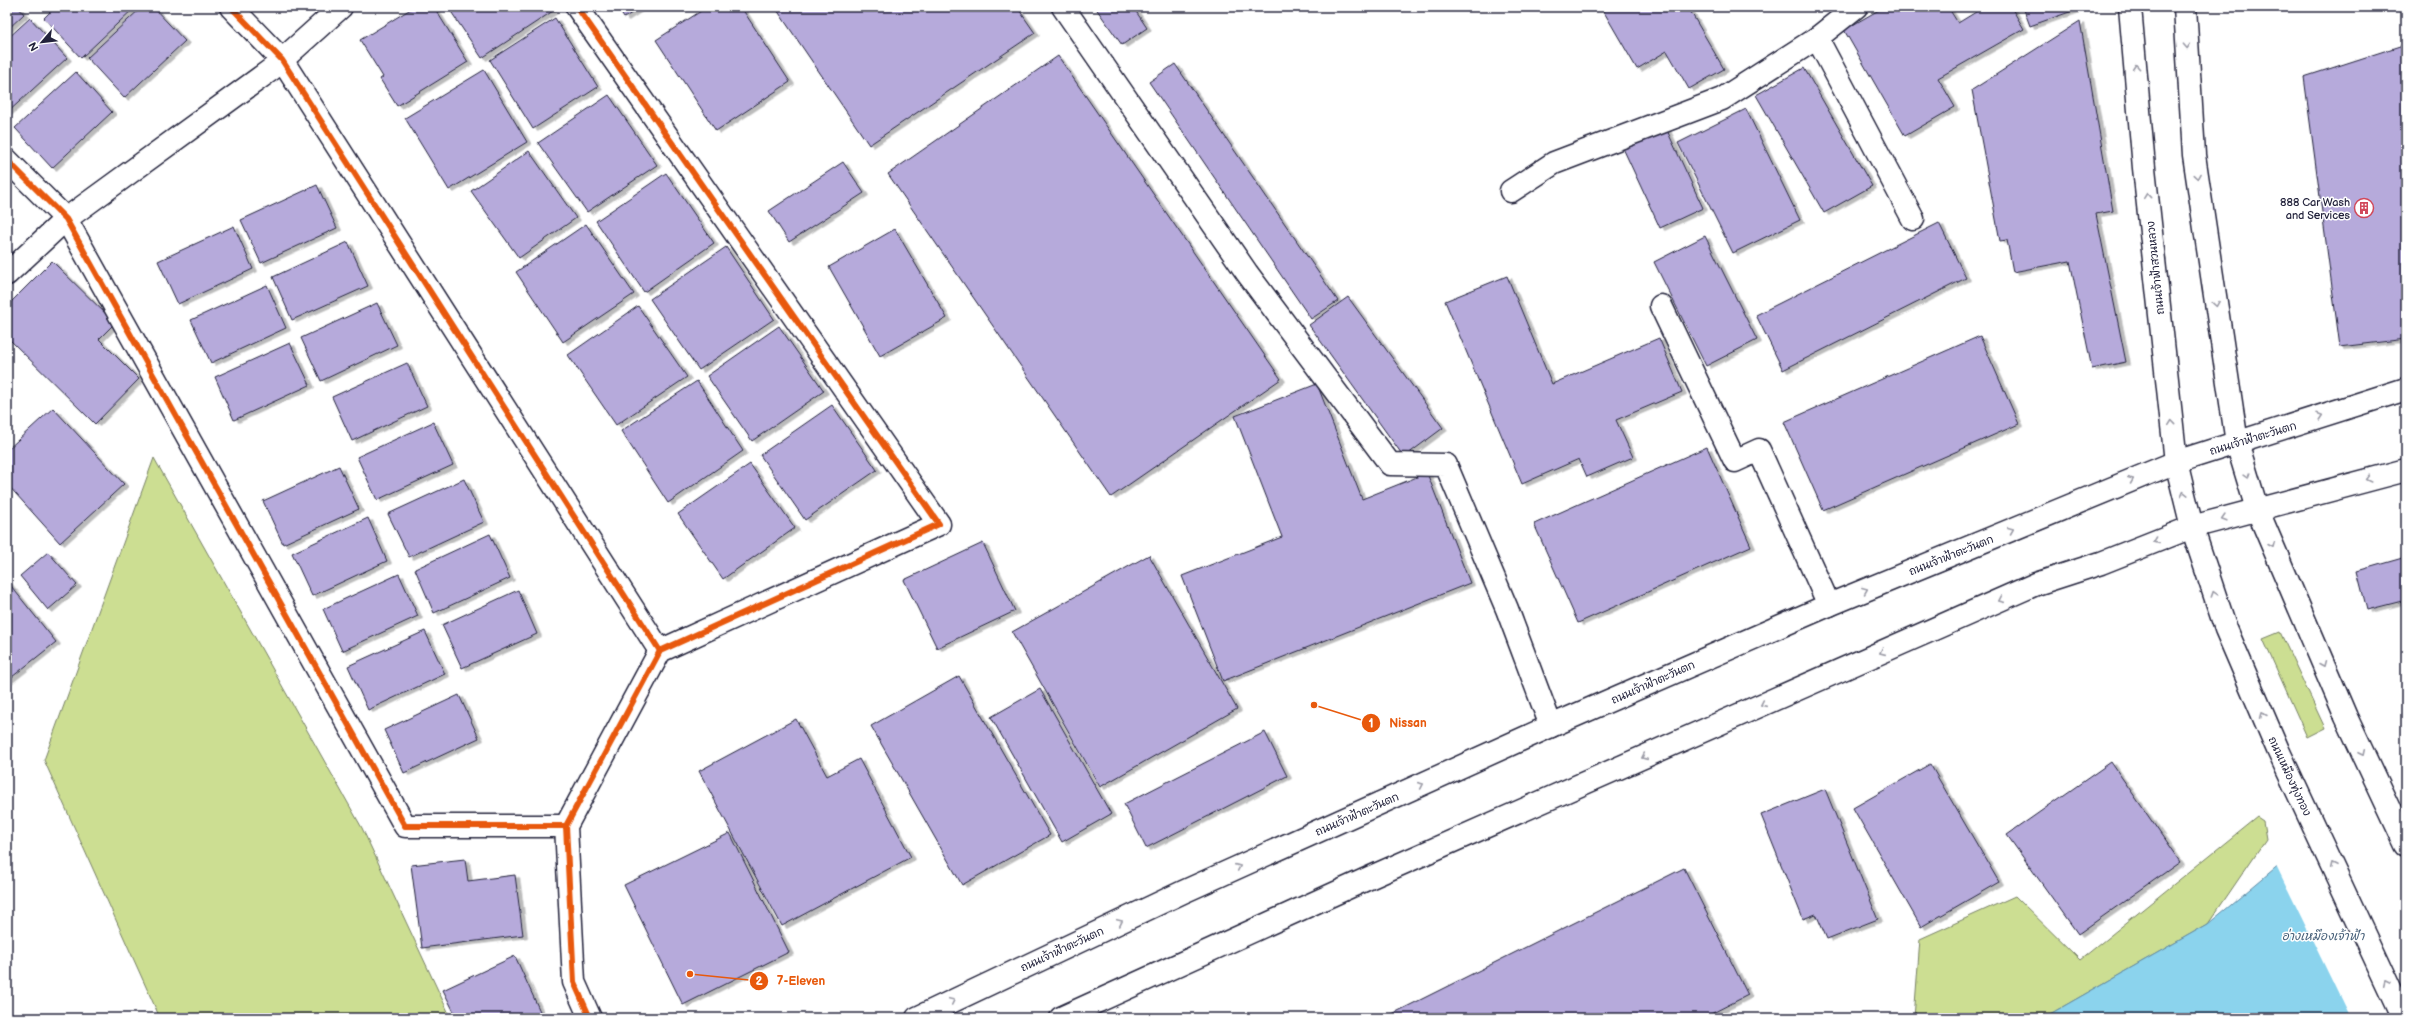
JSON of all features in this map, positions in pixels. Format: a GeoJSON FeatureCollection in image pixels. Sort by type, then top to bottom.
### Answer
{"type":"FeatureCollection","features":[{"type":"Feature","properties":{"kind":"street"},"geometry":{"type":"LineString","coordinates":[[231,7],[282,60],[660,651]]}},
{"type":"Feature","properties":{"kind":"street"},"geometry":{"type":"LineString","coordinates":[[7,274],[66,219],[282,60],[341,7]]}},
{"type":"Feature","properties":{"kind":"street"},"geometry":{"type":"LineString","coordinates":[[577,7],[939,524],[660,651],[566,826],[574,982],[590,1018]]}},
{"type":"Feature","properties":{"kind":"street"},"geometry":{"type":"LineString","coordinates":[[1063,7],[1247,273],[1390,464],[1446,465],[1507,609],[1551,726]]}},
{"type":"Feature","properties":{"kind":"street"},"geometry":{"type":"LineString","coordinates":[[1511,191],[1554,163],[1722,99],[1817,38],[1856,7]]}},
{"type":"Feature","properties":{"kind":"street","name":"ถนนเจ้าฟ้าสวนหลวง"},"geometry":{"type":"LineString","coordinates":[[2130,7],[2144,168],[2176,462],[2192,527]]}},
{"type":"Feature","properties":{"kind":"street"},"geometry":{"type":"LineString","coordinates":[[2185,7],[2194,155],[2237,443],[2257,509],[2346,717],[2406,845]]}},
{"type":"Feature","properties":{"kind":"street"},"geometry":{"type":"LineString","coordinates":[[1817,38],[1913,218]]}},
{"type":"Feature","properties":{"kind":"street"},"geometry":{"type":"LineString","coordinates":[[7,160],[66,219],[405,826],[566,826]]}},
{"type":"Feature","properties":{"kind":"street"},"geometry":{"type":"LineString","coordinates":[[1661,306],[1735,461],[1759,450],[1829,605]]}},
{"type":"Feature","properties":{"kind":"street","name":"ถนนเจ้าฟ้าตะวันตก"},"geometry":{"type":"LineString","coordinates":[[917,1018],[1183,892],[1551,726],[1829,605],[2176,462],[2406,389]]}},
{"type":"Feature","properties":{"kind":"street"},"geometry":{"type":"LineString","coordinates":[[1061,1018],[1369,878],[2036,584],[2101,563],[2192,527],[2406,470]]}},
{"type":"Feature","properties":{"kind":"street","name":"ถนนเหมืองทุ่งทอง"},"geometry":{"type":"LineString","coordinates":[[2192,527],[2226,629],[2278,750],[2403,1018]]}},
{"type":"Feature","properties":{"kind":"green space"},"geometry":{"type":"Polygon","coordinates":[[[154,458],[362,828],[451,1018],[160,1018],[44,760],[154,458]]]}},
{"type":"Feature","properties":{"kind":"green space"},"geometry":{"type":"Polygon","coordinates":[[[2280,632],[2325,728],[2307,737],[2263,639],[2280,632]]]}},
{"type":"Feature","properties":{"kind":"green space"},"geometry":{"type":"Polygon","coordinates":[[[2257,817],[2263,821],[2266,839],[2208,924],[2043,1018],[1914,1018],[1920,939],[2015,896],[2080,960],[2257,817]]]}},
{"type":"Feature","properties":{"kind":"water","name":"อ่างเหมืองเจ้าฟ้า"},"geometry":{"type":"Polygon","coordinates":[[[2371,788],[2406,1018],[2043,1018],[2208,924],[2371,788]]]}},
{"type":"Feature","properties":{"kind":"pier"},"geometry":{"type":"Polygon","coordinates":[[[2406,773],[2406,1018],[2350,1018],[2276,865],[2370,786],[2406,773]]]}},
{"type":"Feature","properties":{"kind":"building"},"geometry":{"type":"Polygon","coordinates":[[[7,7],[18,7],[24,14],[7,30],[7,7]]]}},
{"type":"Feature","properties":{"kind":"building"},"geometry":{"type":"Polygon","coordinates":[[[55,7],[135,7],[81,58],[44,18],[55,7]]]}},
{"type":"Feature","properties":{"kind":"building"},"geometry":{"type":"Polygon","coordinates":[[[142,7],[153,7],[185,41],[124,98],[87,58],[142,7]]]}},
{"type":"Feature","properties":{"kind":"building"},"geometry":{"type":"Polygon","coordinates":[[[414,7],[434,7],[468,62],[397,106],[380,79],[383,77],[360,40],[414,7]]]}},
{"type":"Feature","properties":{"kind":"building"},"geometry":{"type":"Polygon","coordinates":[[[448,7],[551,7],[553,11],[482,58],[448,7]]]}},
{"type":"Feature","properties":{"kind":"building"},"geometry":{"type":"Polygon","coordinates":[[[617,7],[641,7],[624,18],[617,7]]]}},
{"type":"Feature","properties":{"kind":"building"},"geometry":{"type":"Polygon","coordinates":[[[699,7],[741,7],[790,82],[716,131],[656,40],[701,11],[699,7]]]}},
{"type":"Feature","properties":{"kind":"building"},"geometry":{"type":"Polygon","coordinates":[[[775,7],[1017,7],[1035,33],[869,145],[775,7]]]}},
{"type":"Feature","properties":{"kind":"building"},"geometry":{"type":"Polygon","coordinates":[[[1095,7],[1133,7],[1147,28],[1122,45],[1095,7]]]}},
{"type":"Feature","properties":{"kind":"building"},"geometry":{"type":"Polygon","coordinates":[[[1601,7],[1688,7],[1724,69],[1689,89],[1667,51],[1637,69],[1601,7]]]}},
{"type":"Feature","properties":{"kind":"building"},"geometry":{"type":"Polygon","coordinates":[[[1884,7],[1948,7],[1958,23],[1984,7],[2011,7],[2024,29],[1938,78],[1955,107],[1905,136],[1844,30],[1884,7]]]}},
{"type":"Feature","properties":{"kind":"building"},"geometry":{"type":"Polygon","coordinates":[[[2023,7],[2077,7],[2078,9],[2030,26],[2023,7]]]}},
{"type":"Feature","properties":{"kind":"building"},"geometry":{"type":"Polygon","coordinates":[[[30,18],[67,58],[7,113],[7,39],[30,18]]]}},
{"type":"Feature","properties":{"kind":"building"},"geometry":{"type":"Polygon","coordinates":[[[555,18],[598,87],[533,129],[490,60],[555,18]]]}},
{"type":"Feature","properties":{"kind":"building"},"geometry":{"type":"Polygon","coordinates":[[[2080,21],[2113,211],[2096,214],[2126,362],[2092,369],[2070,261],[2013,272],[2007,240],[2000,241],[1972,90],[2080,21]]]}},
{"type":"Feature","properties":{"kind":"building","name":"888 Car Wash and Services"},"geometry":{"type":"Polygon","coordinates":[[[2406,44],[2406,339],[2340,347],[2304,77],[2406,44]]]}},
{"type":"Feature","properties":{"kind":"building"},"geometry":{"type":"Polygon","coordinates":[[[1058,56],[1281,379],[1111,497],[888,174],[1058,56]]]}},
{"type":"Feature","properties":{"kind":"building"},"geometry":{"type":"Polygon","coordinates":[[[1175,64],[1338,301],[1311,319],[1149,82],[1175,64]]]}},
{"type":"Feature","properties":{"kind":"building"},"geometry":{"type":"Polygon","coordinates":[[[1804,68],[1872,186],[1824,213],[1756,95],[1804,68]]]}},
{"type":"Feature","properties":{"kind":"building"},"geometry":{"type":"Polygon","coordinates":[[[484,70],[527,142],[449,190],[405,118],[484,70]]]}},
{"type":"Feature","properties":{"kind":"building"},"geometry":{"type":"Polygon","coordinates":[[[76,72],[112,112],[52,168],[15,128],[76,72]]]}},
{"type":"Feature","properties":{"kind":"building"},"geometry":{"type":"Polygon","coordinates":[[[609,95],[657,165],[587,212],[538,143],[609,95]]]}},
{"type":"Feature","properties":{"kind":"building"},"geometry":{"type":"Polygon","coordinates":[[[1746,109],[1800,220],[1733,253],[1678,143],[1746,109]]]}},
{"type":"Feature","properties":{"kind":"building"},"geometry":{"type":"Polygon","coordinates":[[[1665,126],[1703,208],[1660,228],[1622,146],[1665,126]]]}},
{"type":"Feature","properties":{"kind":"building"},"geometry":{"type":"Polygon","coordinates":[[[529,151],[576,218],[519,258],[471,191],[529,151]]]}},
{"type":"Feature","properties":{"kind":"building"},"geometry":{"type":"Polygon","coordinates":[[[843,162],[864,193],[789,242],[769,211],[843,162]]]}},
{"type":"Feature","properties":{"kind":"building"},"geometry":{"type":"Polygon","coordinates":[[[666,173],[714,243],[644,292],[596,221],[666,173]]]}},
{"type":"Feature","properties":{"kind":"building"},"geometry":{"type":"Polygon","coordinates":[[[317,185],[337,228],[261,263],[241,220],[317,185]]]}},
{"type":"Feature","properties":{"kind":"building"},"geometry":{"type":"Polygon","coordinates":[[[1939,223],[1966,278],[1783,370],[1756,315],[1939,223]]]}},
{"type":"Feature","properties":{"kind":"building"},"geometry":{"type":"Polygon","coordinates":[[[586,224],[634,294],[563,342],[516,272],[586,224]]]}},
{"type":"Feature","properties":{"kind":"building"},"geometry":{"type":"Polygon","coordinates":[[[234,226],[253,269],[178,304],[158,261],[234,226]]]}},
{"type":"Feature","properties":{"kind":"building"},"geometry":{"type":"Polygon","coordinates":[[[895,229],[947,318],[880,356],[829,267],[895,229]]]}},
{"type":"Feature","properties":{"kind":"building"},"geometry":{"type":"Polygon","coordinates":[[[1705,236],[1757,340],[1706,366],[1654,262],[1705,236]]]}},
{"type":"Feature","properties":{"kind":"building"},"geometry":{"type":"Polygon","coordinates":[[[348,242],[368,286],[292,320],[273,277],[348,242]]]}},
{"type":"Feature","properties":{"kind":"building"},"geometry":{"type":"Polygon","coordinates":[[[726,247],[774,319],[699,370],[650,299],[726,247]]]}},
{"type":"Feature","properties":{"kind":"building"},"geometry":{"type":"Polygon","coordinates":[[[52,261],[115,323],[99,339],[139,379],[95,424],[7,337],[7,306],[52,261]]]}},
{"type":"Feature","properties":{"kind":"building"},"geometry":{"type":"Polygon","coordinates":[[[1507,276],[1552,384],[1659,338],[1682,392],[1616,420],[1633,457],[1587,477],[1579,459],[1522,484],[1445,301],[1507,276]]]}},
{"type":"Feature","properties":{"kind":"building"},"geometry":{"type":"Polygon","coordinates":[[[267,285],[286,328],[211,363],[191,320],[267,285]]]}},
{"type":"Feature","properties":{"kind":"building"},"geometry":{"type":"Polygon","coordinates":[[[1348,297],[1443,428],[1404,457],[1309,325],[1348,297]]]}},
{"type":"Feature","properties":{"kind":"building"},"geometry":{"type":"Polygon","coordinates":[[[377,303],[397,345],[321,381],[301,338],[377,303]]]}},
{"type":"Feature","properties":{"kind":"building"},"geometry":{"type":"Polygon","coordinates":[[[638,306],[687,377],[616,425],[568,355],[638,306]]]}},
{"type":"Feature","properties":{"kind":"building"},"geometry":{"type":"Polygon","coordinates":[[[779,326],[824,391],[752,441],[707,376],[779,326]]]}},
{"type":"Feature","properties":{"kind":"building"},"geometry":{"type":"Polygon","coordinates":[[[1980,336],[2019,424],[1823,510],[1784,422],[1980,336]]]}},
{"type":"Feature","properties":{"kind":"building"},"geometry":{"type":"Polygon","coordinates":[[[290,343],[310,385],[234,420],[215,377],[290,343]]]}},
{"type":"Feature","properties":{"kind":"building"},"geometry":{"type":"Polygon","coordinates":[[[407,363],[427,406],[352,441],[332,397],[407,363]]]}},
{"type":"Feature","properties":{"kind":"building"},"geometry":{"type":"Polygon","coordinates":[[[697,381],[743,451],[668,503],[621,431],[697,381]]]}},
{"type":"Feature","properties":{"kind":"building"},"geometry":{"type":"Polygon","coordinates":[[[1317,384],[1362,499],[1427,473],[1470,583],[1223,681],[1182,576],[1282,537],[1235,416],[1317,384]]]}},
{"type":"Feature","properties":{"kind":"building"},"geometry":{"type":"Polygon","coordinates":[[[832,405],[877,470],[805,520],[760,455],[832,405]]]}},
{"type":"Feature","properties":{"kind":"building"},"geometry":{"type":"Polygon","coordinates":[[[53,408],[124,484],[60,543],[7,484],[7,450],[53,408]]]}},
{"type":"Feature","properties":{"kind":"building"},"geometry":{"type":"Polygon","coordinates":[[[433,422],[453,465],[377,500],[357,457],[433,422]]]}},
{"type":"Feature","properties":{"kind":"building"},"geometry":{"type":"Polygon","coordinates":[[[1707,447],[1751,546],[1578,623],[1534,524],[1707,447]]]}},
{"type":"Feature","properties":{"kind":"building"},"geometry":{"type":"Polygon","coordinates":[[[750,464],[795,528],[723,579],[678,514],[750,464]]]}},
{"type":"Feature","properties":{"kind":"building"},"geometry":{"type":"Polygon","coordinates":[[[339,466],[359,509],[283,544],[263,501],[339,466]]]}},
{"type":"Feature","properties":{"kind":"building"},"geometry":{"type":"Polygon","coordinates":[[[464,479],[484,522],[409,557],[388,514],[464,479]]]}},
{"type":"Feature","properties":{"kind":"building"},"geometry":{"type":"Polygon","coordinates":[[[368,518],[387,561],[312,596],[292,553],[368,518]]]}},
{"type":"Feature","properties":{"kind":"building"},"geometry":{"type":"Polygon","coordinates":[[[490,534],[510,578],[434,613],[415,569],[490,534]]]}},
{"type":"Feature","properties":{"kind":"building"},"geometry":{"type":"Polygon","coordinates":[[[983,543],[1015,611],[937,648],[904,580],[983,543]]]}},
{"type":"Feature","properties":{"kind":"building"},"geometry":{"type":"Polygon","coordinates":[[[48,552],[77,585],[48,610],[20,576],[48,552]]]}},
{"type":"Feature","properties":{"kind":"building"},"geometry":{"type":"Polygon","coordinates":[[[1149,555],[1237,709],[1100,787],[1012,632],[1149,555]]]}},
{"type":"Feature","properties":{"kind":"building"},"geometry":{"type":"Polygon","coordinates":[[[2406,557],[2406,600],[2367,610],[2357,571],[2406,557]]]}},
{"type":"Feature","properties":{"kind":"building"},"geometry":{"type":"Polygon","coordinates":[[[399,574],[418,616],[342,651],[323,609],[399,574]]]}},
{"type":"Feature","properties":{"kind":"building"},"geometry":{"type":"Polygon","coordinates":[[[7,581],[56,642],[7,681],[7,581]]]}},
{"type":"Feature","properties":{"kind":"building"},"geometry":{"type":"Polygon","coordinates":[[[518,590],[537,634],[462,668],[442,625],[518,590]]]}},
{"type":"Feature","properties":{"kind":"building"},"geometry":{"type":"Polygon","coordinates":[[[425,631],[445,674],[368,710],[348,666],[425,631]]]}},
{"type":"Feature","properties":{"kind":"building"},"geometry":{"type":"Polygon","coordinates":[[[959,676],[1050,835],[962,885],[871,726],[959,676]]]}},
{"type":"Feature","properties":{"kind":"building"},"geometry":{"type":"Polygon","coordinates":[[[1040,689],[1111,814],[1062,842],[991,717],[1040,689]]]}},
{"type":"Feature","properties":{"kind":"building"},"geometry":{"type":"Polygon","coordinates":[[[459,695],[479,738],[404,773],[384,730],[459,695]]]}},
{"type":"Feature","properties":{"kind":"building"},"geometry":{"type":"Polygon","coordinates":[[[796,719],[827,776],[859,759],[911,857],[782,926],[699,771],[796,719]]]}},
{"type":"Feature","properties":{"kind":"building"},"geometry":{"type":"Polygon","coordinates":[[[1265,732],[1287,776],[1146,848],[1124,804],[1265,732]]]}},
{"type":"Feature","properties":{"kind":"building"},"geometry":{"type":"Polygon","coordinates":[[[2111,762],[2180,862],[2078,934],[2007,835],[2111,762]]]}},
{"type":"Feature","properties":{"kind":"building"},"geometry":{"type":"Polygon","coordinates":[[[1930,764],[1999,882],[1921,927],[1853,808],[1930,764]]]}},
{"type":"Feature","properties":{"kind":"building"},"geometry":{"type":"Polygon","coordinates":[[[1825,789],[1878,919],[1827,939],[1816,914],[1803,919],[1761,815],[1825,789]]]}},
{"type":"Feature","properties":{"kind":"building"},"geometry":{"type":"Polygon","coordinates":[[[730,833],[789,952],[683,1005],[624,885],[730,833]]]}},
{"type":"Feature","properties":{"kind":"building"},"geometry":{"type":"Polygon","coordinates":[[[465,859],[468,881],[515,875],[523,935],[422,948],[411,865],[465,859]]]}},
{"type":"Feature","properties":{"kind":"building"},"geometry":{"type":"Polygon","coordinates":[[[1684,868],[1748,995],[1703,1018],[1384,1018],[1684,868]]]}},
{"type":"Feature","properties":{"kind":"building"},"geometry":{"type":"Polygon","coordinates":[[[515,956],[543,1018],[457,1018],[443,990],[515,956]]]}},
{"type":"Feature","properties":{"kind":"cycle path"},"geometry":{"type":"LineString","coordinates":[[231,7],[282,60],[660,651]]}},
{"type":"Feature","properties":{"kind":"cycle path"},"geometry":{"type":"LineString","coordinates":[[577,7],[939,524],[660,651],[566,826],[574,982],[590,1018]]}},
{"type":"Feature","properties":{"kind":"cycle path"},"geometry":{"type":"LineString","coordinates":[[7,160],[66,219],[405,826],[566,826]]}},
{"type":"Feature","properties":{"kind":"place","name":"888 Car Wash and Services"},"geometry":{"type":"Point","coordinates":[2364,208]}},
{"type":"Feature","properties":{"kind":"place","name":"Nissan"},"geometry":{"type":"Point","coordinates":[1314,705]}},
{"type":"Feature","properties":{"kind":"place","name":"7-Eleven"},"geometry":{"type":"Point","coordinates":[690,974]}}]}
